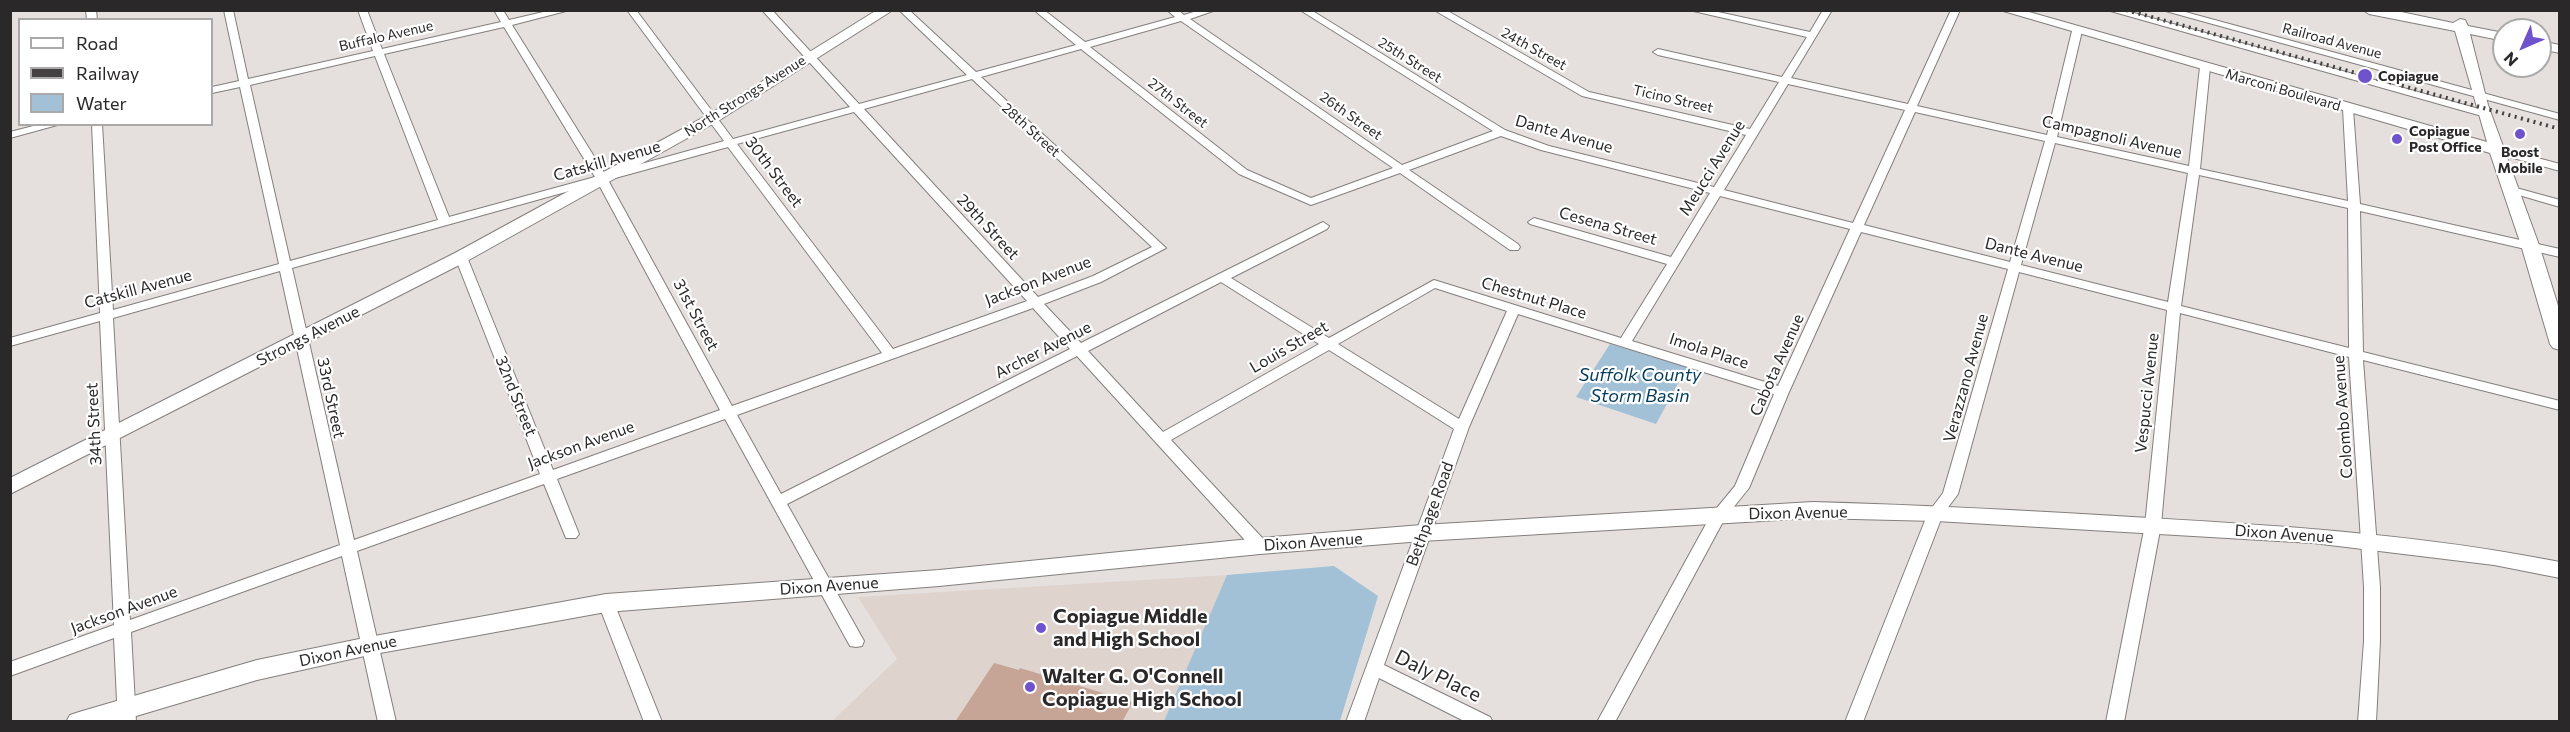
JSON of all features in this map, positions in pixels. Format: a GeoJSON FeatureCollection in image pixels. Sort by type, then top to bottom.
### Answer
{"type":"FeatureCollection","features":[{"type":"Feature","properties":{"kind":"main road","name":"North Strongs Avenue"},"geometry":{"type":"LineString","coordinates":[[602,179],[713,118],[887,10]]}},
{"type":"Feature","properties":{"kind":"main road","name":"Marconi Boulevard"},"geometry":{"type":"LineString","coordinates":[[2006,10],[2496,150]]}},
{"type":"Feature","properties":{"kind":"main road"},"geometry":{"type":"LineString","coordinates":[[2369,10],[2459,20],[2492,32]]}},
{"type":"Feature","properties":{"kind":"main road"},"geometry":{"type":"LineString","coordinates":[[2459,20],[2496,150],[2556,322],[2559,344]]}},
{"type":"Feature","properties":{"kind":"main road","name":"Strongs Avenue"},"geometry":{"type":"LineString","coordinates":[[10,487],[461,257],[602,179]]}},
{"type":"Feature","properties":{"kind":"main road","name":"Dixon Avenue"},"geometry":{"type":"LineString","coordinates":[[79,722],[127,715],[257,670],[369,646],[606,603],[939,578],[1260,546],[1422,533],[1813,510],[1936,513],[2152,525],[2369,541],[2494,557],[2559,570]]}},
{"type":"Feature","properties":{"kind":"street","name":"33rd Street"},"geometry":{"type":"LineString","coordinates":[[228,10],[387,722]]}},
{"type":"Feature","properties":{"kind":"street"},"geometry":{"type":"LineString","coordinates":[[362,10],[445,222]]}},
{"type":"Feature","properties":{"kind":"street","name":"31st Street"},"geometry":{"type":"LineString","coordinates":[[498,10],[602,179],[728,412],[856,641]]}},
{"type":"Feature","properties":{"kind":"street","name":"Buffalo Avenue"},"geometry":{"type":"LineString","coordinates":[[213,90],[566,10]]}},
{"type":"Feature","properties":{"kind":"street","name":"30th Street"},"geometry":{"type":"LineString","coordinates":[[631,10],[890,355]]}},
{"type":"Feature","properties":{"kind":"street","name":"29th Street"},"geometry":{"type":"LineString","coordinates":[[766,10],[1260,546]]}},
{"type":"Feature","properties":{"kind":"street","name":"28th Street"},"geometry":{"type":"LineString","coordinates":[[903,10],[1160,248]]}},
{"type":"Feature","properties":{"kind":"street","name":"27th Street"},"geometry":{"type":"LineString","coordinates":[[1038,10],[1243,172],[1311,202],[1400,169]]}},
{"type":"Feature","properties":{"kind":"street","name":"26th Street"},"geometry":{"type":"LineString","coordinates":[[1171,10],[1514,247]]}},
{"type":"Feature","properties":{"kind":"street","name":"Catskill Avenue"},"geometry":{"type":"LineString","coordinates":[[10,342],[1212,10]]}},
{"type":"Feature","properties":{"kind":"street","name":"25th Street"},"geometry":{"type":"LineString","coordinates":[[1304,10],[1501,132]]}},
{"type":"Feature","properties":{"kind":"street","name":"24th Street"},"geometry":{"type":"LineString","coordinates":[[1438,10],[1586,94]]}},
{"type":"Feature","properties":{"kind":"street"},"geometry":{"type":"LineString","coordinates":[[1693,10],[1813,35]]}},
{"type":"Feature","properties":{"kind":"street","name":"Meucci Avenue"},"geometry":{"type":"LineString","coordinates":[[1625,342],[1828,10]]}},
{"type":"Feature","properties":{"kind":"street","name":"Cabota Avenue"},"geometry":{"type":"LineString","coordinates":[[1606,722],[1719,515],[1742,488],[1782,392],[1956,10]]}},
{"type":"Feature","properties":{"kind":"street"},"geometry":{"type":"LineString","coordinates":[[2111,10],[2483,105]]}},
{"type":"Feature","properties":{"kind":"street","name":"Railroad Avenue"},"geometry":{"type":"LineString","coordinates":[[2166,10],[2483,105],[2559,117]]}},
{"type":"Feature","properties":{"kind":"street","name":"Verazzano Avenue"},"geometry":{"type":"LineString","coordinates":[[1854,722],[1936,513],[1950,494],[2050,140],[2077,31]]}},
{"type":"Feature","properties":{"kind":"street","name":"Campagnoli Avenue"},"geometry":{"type":"LineString","coordinates":[[1658,52],[1912,110],[2530,244],[2559,253]]}},
{"type":"Feature","properties":{"kind":"street","name":"Vespucci Avenue"},"geometry":{"type":"LineString","coordinates":[[2115,722],[2152,525],[2174,308],[2194,171],[2205,67]]}},
{"type":"Feature","properties":{"kind":"street","name":"Ticino Street"},"geometry":{"type":"LineString","coordinates":[[1586,94],[1753,133]]}},
{"type":"Feature","properties":{"kind":"street","name":"Colombo Avenue"},"geometry":{"type":"LineString","coordinates":[[2348,109],[2354,206],[2356,354],[2372,587],[2372,640],[2367,722]]}},
{"type":"Feature","properties":{"kind":"street"},"geometry":{"type":"LineString","coordinates":[[10,135],[48,126]]}},
{"type":"Feature","properties":{"kind":"street","name":"34th Street"},"geometry":{"type":"LineString","coordinates":[[97,126],[127,715]]}},
{"type":"Feature","properties":{"kind":"street"},"geometry":{"type":"LineString","coordinates":[[1400,169],[1501,132]]}},
{"type":"Feature","properties":{"kind":"street","name":"Dante Avenue"},"geometry":{"type":"LineString","coordinates":[[1501,132],[1545,148],[2559,406]]}},
{"type":"Feature","properties":{"kind":"street","name":"Marconi Boulevard"},"geometry":{"type":"LineString","coordinates":[[2496,150],[2559,168]]}},
{"type":"Feature","properties":{"kind":"street"},"geometry":{"type":"LineString","coordinates":[[2509,189],[2559,204]]}},
{"type":"Feature","properties":{"kind":"street","name":"Cesena Street"},"geometry":{"type":"LineString","coordinates":[[1534,222],[1674,262]]}},
{"type":"Feature","properties":{"kind":"street","name":"Archer Avenue"},"geometry":{"type":"LineString","coordinates":[[778,502],[1323,226]]}},
{"type":"Feature","properties":{"kind":"street","name":"Jackson Avenue"},"geometry":{"type":"LineString","coordinates":[[10,669],[1035,303],[1097,279],[1160,248]]}},
{"type":"Feature","properties":{"kind":"street","name":"32nd Street"},"geometry":{"type":"LineString","coordinates":[[461,257],[571,534]]}},
{"type":"Feature","properties":{"kind":"street"},"geometry":{"type":"LineString","coordinates":[[1222,278],[1462,427]]}},
{"type":"Feature","properties":{"kind":"street","name":"Chestnut Place"},"geometry":{"type":"LineString","coordinates":[[1434,284],[1625,342]]}},
{"type":"Feature","properties":{"kind":"street","name":"Louis Street"},"geometry":{"type":"LineString","coordinates":[[1162,439],[1434,284]]}},
{"type":"Feature","properties":{"kind":"street","name":"Bethpage Road"},"geometry":{"type":"LineString","coordinates":[[1355,722],[1462,427],[1514,309]]}},
{"type":"Feature","properties":{"kind":"street","name":"Imola Place"},"geometry":{"type":"LineString","coordinates":[[1625,342],[1782,392]]}},
{"type":"Feature","properties":{"kind":"street"},"geometry":{"type":"LineString","coordinates":[[606,603],[653,722]]}},
{"type":"Feature","properties":{"kind":"street","name":"Daly Place"},"geometry":{"type":"LineString","coordinates":[[1374,668],[1484,722]]}},
{"type":"Feature","properties":{"kind":"shaded area","name":"Copiague Middle and High School"},"geometry":{"type":"Polygon","coordinates":[[[1227,575],[1164,721],[831,722],[897,659],[858,597],[1227,575]]]}},
{"type":"Feature","properties":{"kind":"water","name":"Suffolk County Storm Basin"},"geometry":{"type":"Polygon","coordinates":[[[1610,344],[1687,367],[1656,424],[1576,397],[1610,344]]]}},
{"type":"Feature","properties":{"kind":"water"},"geometry":{"type":"Polygon","coordinates":[[[1334,566],[1378,596],[1340,721],[1164,721],[1227,575],[1334,566]]]}},
{"type":"Feature","properties":{"kind":"building","name":"Walter G. O'Connell Copiague High School"},"geometry":{"type":"Polygon","coordinates":[[[994,663],[1019,670],[1020,668],[1133,702],[1122,722],[955,722],[994,663]]]}},
{"type":"Feature","properties":{"kind":"railway"},"geometry":{"type":"LineString","coordinates":[[2126,10],[2560,129]]}},
{"type":"Feature","properties":{"kind":"place","name":"Copiague"},"geometry":{"type":"Point","coordinates":[2365,76]}},
{"type":"Feature","properties":{"kind":"place","name":"Boost Mobile"},"geometry":{"type":"Point","coordinates":[2520,134]}},
{"type":"Feature","properties":{"kind":"place","name":"Copiague Post Office"},"geometry":{"type":"Point","coordinates":[2397,139]}},
{"type":"Feature","properties":{"kind":"place","name":"Copiague Middle and High School"},"geometry":{"type":"Point","coordinates":[1041,628]}},
{"type":"Feature","properties":{"kind":"place","name":"Walter G. O'Connell Copiague High School"},"geometry":{"type":"Point","coordinates":[1030,687]}}]}
